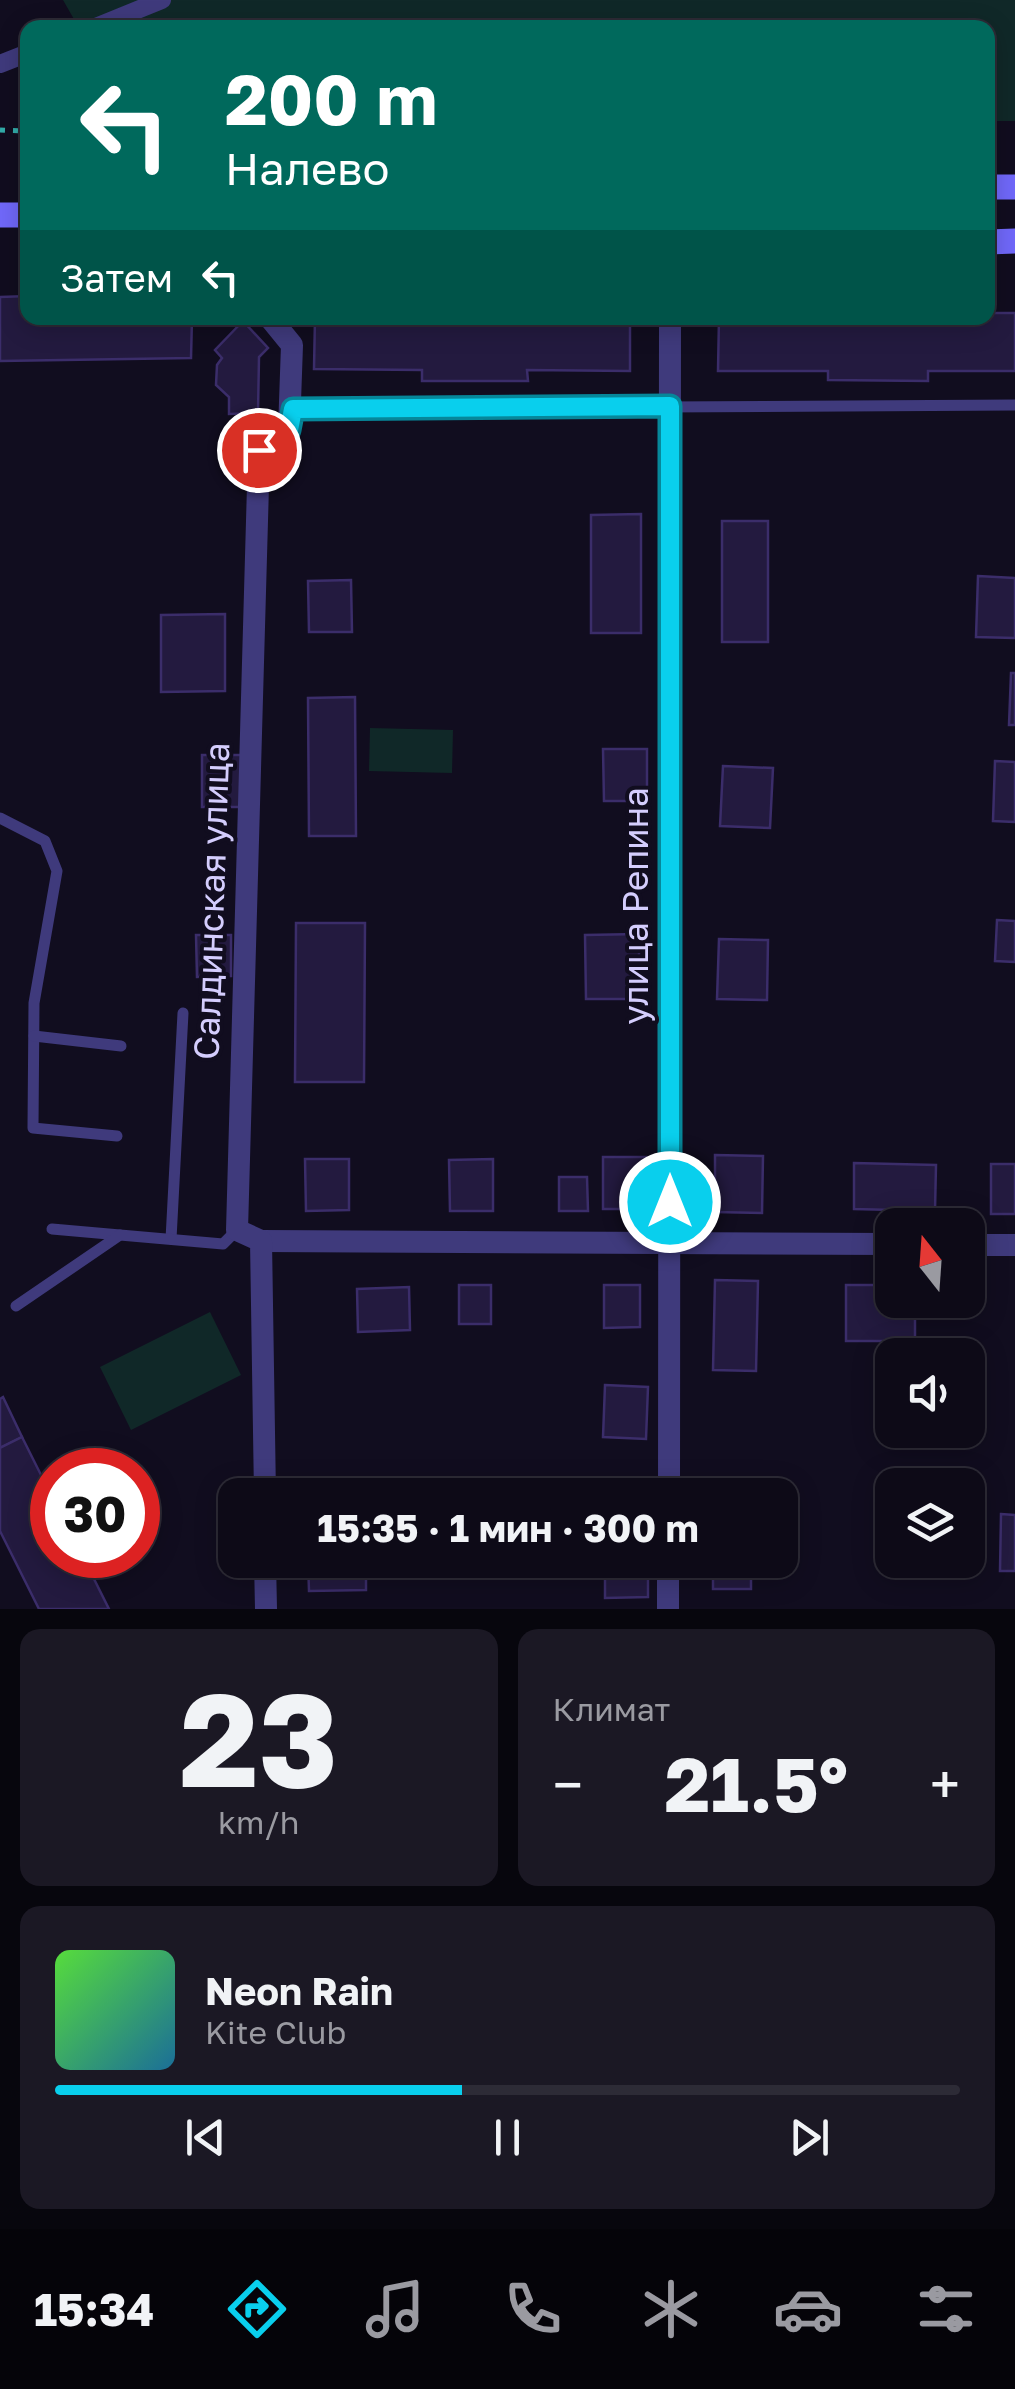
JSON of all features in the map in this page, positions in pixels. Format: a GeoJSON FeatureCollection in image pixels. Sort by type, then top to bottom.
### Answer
{"type":"FeatureCollection","features":[{"type":"Feature","properties":{"kind":"street"},"geometry":{"type":"LineString","coordinates":[[113,20],[162,0]]}},
{"type":"Feature","properties":{"kind":"street"},"geometry":{"type":"LineString","coordinates":[[276,325],[292,345],[293,409]]}},
{"type":"Feature","properties":{"kind":"street","name":"улица Репина"},"geometry":{"type":"LineString","coordinates":[[668,1478],[670,325]]}},
{"type":"Feature","properties":{"kind":"street","name":"Салдинская улица"},"geometry":{"type":"LineString","coordinates":[[237,1230],[259,450],[289,430],[293,409]]}},
{"type":"Feature","properties":{"kind":"street"},"geometry":{"type":"LineString","coordinates":[[237,1230],[261,1240],[875,1244]]}},
{"type":"Feature","properties":{"kind":"street"},"geometry":{"type":"LineString","coordinates":[[261,1240],[264,1478]]}},
{"type":"Feature","properties":{"kind":"street"},"geometry":{"type":"LineString","coordinates":[[985,1245],[1015,1246]]}},
{"type":"Feature","properties":{"kind":"street"},"geometry":{"type":"LineString","coordinates":[[266,1578],[266,1609]]}},
{"type":"Feature","properties":{"kind":"street"},"geometry":{"type":"LineString","coordinates":[[668,1578],[668,1609]]}},
{"type":"Feature","properties":{"kind":"lane"},"geometry":{"type":"LineString","coordinates":[[293,409],[1015,405]]}},
{"type":"Feature","properties":{"kind":"lane"},"geometry":{"type":"LineString","coordinates":[[0,818],[46,841],[57,871],[34,1003],[34,1128],[118,1136]]}},
{"type":"Feature","properties":{"kind":"lane"},"geometry":{"type":"LineString","coordinates":[[171,1240],[183,1014]]}},
{"type":"Feature","properties":{"kind":"lane"},"geometry":{"type":"LineString","coordinates":[[34,1036],[122,1046]]}},
{"type":"Feature","properties":{"kind":"lane"},"geometry":{"type":"LineString","coordinates":[[52,1229],[223,1244],[237,1230]]}},
{"type":"Feature","properties":{"kind":"lane"},"geometry":{"type":"LineString","coordinates":[[16,1306],[120,1235]]}},
{"type":"Feature","properties":{"kind":"green space"},"geometry":{"type":"Polygon","coordinates":[[[63,0],[1015,0],[1015,121],[995,121],[995,20],[74,20],[63,0]]]}},
{"type":"Feature","properties":{"kind":"green space"},"geometry":{"type":"Polygon","coordinates":[[[370,728],[453,730],[452,773],[369,771],[370,728]]]}},
{"type":"Feature","properties":{"kind":"green space"},"geometry":{"type":"Polygon","coordinates":[[[210,1312],[241,1375],[131,1430],[100,1367],[210,1312]]]}},
{"type":"Feature","properties":{"kind":"building"},"geometry":{"type":"Polygon","coordinates":[[[20,296],[20,325],[192,325],[191,358],[0,361],[0,297],[20,296]]]}},
{"type":"Feature","properties":{"kind":"building"},"geometry":{"type":"Polygon","coordinates":[[[995,313],[1015,313],[1015,371],[928,371],[928,381],[828,380],[828,371],[718,371],[719,325],[995,325],[995,313]]]}},
{"type":"Feature","properties":{"kind":"building"},"geometry":{"type":"Polygon","coordinates":[[[239,325],[247,325],[268,348],[259,357],[258,413],[229,414],[229,397],[216,385],[217,365],[222,358],[215,350],[239,325]]]}},
{"type":"Feature","properties":{"kind":"building"},"geometry":{"type":"Polygon","coordinates":[[[315,325],[630,325],[630,371],[527,370],[528,381],[422,381],[422,370],[314,369],[315,325]]]}},
{"type":"Feature","properties":{"kind":"building"},"geometry":{"type":"Polygon","coordinates":[[[641,514],[641,633],[591,633],[591,515],[641,514]]]}},
{"type":"Feature","properties":{"kind":"building"},"geometry":{"type":"Polygon","coordinates":[[[722,521],[768,521],[768,642],[722,642],[722,521]]]}},
{"type":"Feature","properties":{"kind":"building"},"geometry":{"type":"Polygon","coordinates":[[[978,576],[1015,578],[1015,638],[976,637],[978,576]]]}},
{"type":"Feature","properties":{"kind":"building"},"geometry":{"type":"Polygon","coordinates":[[[351,580],[352,632],[309,632],[308,581],[351,580]]]}},
{"type":"Feature","properties":{"kind":"building"},"geometry":{"type":"Polygon","coordinates":[[[225,614],[225,691],[161,692],[161,615],[225,614]]]}},
{"type":"Feature","properties":{"kind":"building"},"geometry":{"type":"Polygon","coordinates":[[[1011,673],[1015,673],[1015,725],[1009,725],[1011,673]]]}},
{"type":"Feature","properties":{"kind":"building"},"geometry":{"type":"Polygon","coordinates":[[[355,697],[356,836],[309,836],[308,698],[355,697]]]}},
{"type":"Feature","properties":{"kind":"building"},"geometry":{"type":"Polygon","coordinates":[[[603,749],[647,749],[647,801],[604,801],[603,749]]]}},
{"type":"Feature","properties":{"kind":"building"},"geometry":{"type":"Polygon","coordinates":[[[202,755],[245,755],[245,807],[202,807],[202,755]]]}},
{"type":"Feature","properties":{"kind":"building"},"geometry":{"type":"Polygon","coordinates":[[[995,761],[1015,762],[1015,822],[993,821],[995,761]]]}},
{"type":"Feature","properties":{"kind":"building"},"geometry":{"type":"Polygon","coordinates":[[[723,766],[773,768],[770,828],[720,826],[723,766]]]}},
{"type":"Feature","properties":{"kind":"building"},"geometry":{"type":"Polygon","coordinates":[[[997,920],[1015,921],[1015,962],[995,961],[997,920]]]}},
{"type":"Feature","properties":{"kind":"building"},"geometry":{"type":"Polygon","coordinates":[[[296,923],[365,923],[364,1082],[295,1082],[296,923]]]}},
{"type":"Feature","properties":{"kind":"building"},"geometry":{"type":"Polygon","coordinates":[[[639,934],[639,999],[586,999],[585,935],[639,934]]]}},
{"type":"Feature","properties":{"kind":"building"},"geometry":{"type":"Polygon","coordinates":[[[196,935],[231,935],[231,976],[197,977],[196,935]]]}},
{"type":"Feature","properties":{"kind":"building"},"geometry":{"type":"Polygon","coordinates":[[[719,939],[768,940],[767,1000],[717,999],[719,939]]]}},
{"type":"Feature","properties":{"kind":"building"},"geometry":{"type":"Polygon","coordinates":[[[715,1155],[763,1156],[762,1213],[715,1212],[715,1155]]]}},
{"type":"Feature","properties":{"kind":"building"},"geometry":{"type":"Polygon","coordinates":[[[603,1157],[646,1157],[646,1209],[603,1209],[603,1157]]]}},
{"type":"Feature","properties":{"kind":"building"},"geometry":{"type":"Polygon","coordinates":[[[305,1159],[349,1159],[349,1210],[306,1211],[305,1159]]]}},
{"type":"Feature","properties":{"kind":"building"},"geometry":{"type":"Polygon","coordinates":[[[493,1159],[493,1211],[450,1211],[449,1160],[493,1159]]]}},
{"type":"Feature","properties":{"kind":"building"},"geometry":{"type":"Polygon","coordinates":[[[854,1163],[936,1165],[935,1208],[854,1209],[854,1163]]]}},
{"type":"Feature","properties":{"kind":"building"},"geometry":{"type":"Polygon","coordinates":[[[991,1164],[1015,1164],[1015,1214],[991,1214],[991,1164]]]}},
{"type":"Feature","properties":{"kind":"building"},"geometry":{"type":"Polygon","coordinates":[[[559,1177],[587,1177],[588,1211],[559,1211],[559,1177]]]}},
{"type":"Feature","properties":{"kind":"building"},"geometry":{"type":"Polygon","coordinates":[[[715,1280],[758,1281],[756,1371],[713,1370],[715,1280]]]}},
{"type":"Feature","properties":{"kind":"building"},"geometry":{"type":"Polygon","coordinates":[[[459,1285],[491,1285],[491,1324],[459,1324],[459,1285]]]}},
{"type":"Feature","properties":{"kind":"building"},"geometry":{"type":"Polygon","coordinates":[[[604,1285],[640,1285],[640,1327],[604,1328],[604,1285]]]}},
{"type":"Feature","properties":{"kind":"building"},"geometry":{"type":"Polygon","coordinates":[[[846,1285],[875,1285],[875,1318],[915,1318],[915,1338],[846,1341],[846,1285]]]}},
{"type":"Feature","properties":{"kind":"building"},"geometry":{"type":"Polygon","coordinates":[[[409,1287],[410,1330],[358,1332],[357,1289],[409,1287]]]}},
{"type":"Feature","properties":{"kind":"building"},"geometry":{"type":"Polygon","coordinates":[[[605,1385],[648,1387],[646,1439],[603,1437],[605,1385]]]}},
{"type":"Feature","properties":{"kind":"building"},"geometry":{"type":"Polygon","coordinates":[[[3,1397],[22,1437],[0,1448],[0,1399],[3,1397]]]}},
{"type":"Feature","properties":{"kind":"building"},"geometry":{"type":"Polygon","coordinates":[[[22,1437],[30,1453],[30,1578],[94,1578],[109,1609],[39,1609],[0,1531],[0,1448],[22,1437]]]}},
{"type":"Feature","properties":{"kind":"building"},"geometry":{"type":"Polygon","coordinates":[[[1001,1514],[1015,1515],[1015,1571],[1000,1571],[1001,1514]]]}},
{"type":"Feature","properties":{"kind":"building"},"geometry":{"type":"Polygon","coordinates":[[[309,1578],[366,1578],[366,1590],[309,1591],[309,1578]]]}},
{"type":"Feature","properties":{"kind":"building"},"geometry":{"type":"Polygon","coordinates":[[[605,1578],[648,1578],[648,1597],[605,1598],[605,1578]]]}},
{"type":"Feature","properties":{"kind":"building"},"geometry":{"type":"Polygon","coordinates":[[[713,1578],[751,1578],[751,1589],[713,1589],[713,1578]]]}},
{"type":"Feature","properties":{"kind":"route"},"geometry":{"type":"LineString","coordinates":[[259,450],[289,430],[293,409],[670,406],[670,1202]]}}]}
